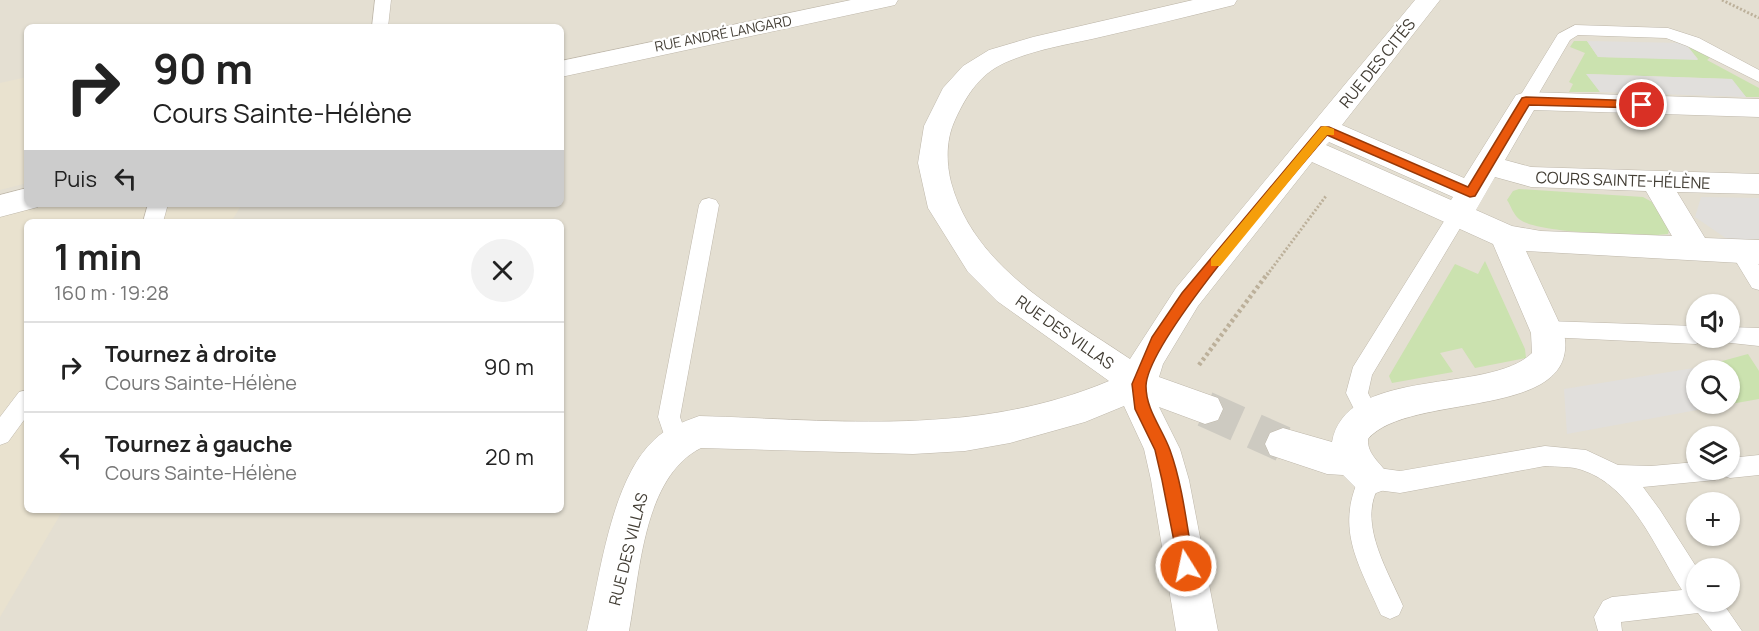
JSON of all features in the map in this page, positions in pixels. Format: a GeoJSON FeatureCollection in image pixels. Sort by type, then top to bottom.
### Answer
{"type":"FeatureCollection","features":[{"type":"Feature","properties":{"kind":"street","name":"RUE ANDRÉ LANGARD"},"geometry":{"type":"LineString","coordinates":[[564,68],[886,0]]}},
{"type":"Feature","properties":{"kind":"street","name":"RUE DES VILLAS"},"geometry":{"type":"LineString","coordinates":[[1139,384],[1008,292],[979,264],[942,208],[932,163],[938,126],[953,94],[972,72],[998,56],[1033,45],[1224,0]]}},
{"type":"Feature","properties":{"kind":"street","name":"RUE DES CITÉS"},"geometry":{"type":"LineString","coordinates":[[1139,384],[1156,341],[1187,297],[1428,0]]}},
{"type":"Feature","properties":{"kind":"street"},"geometry":{"type":"LineString","coordinates":[[1464,204],[1526,101],[1759,108]]}},
{"type":"Feature","properties":{"kind":"street"},"geometry":{"type":"LineString","coordinates":[[1317,139],[1348,166],[1464,204]]}},
{"type":"Feature","properties":{"kind":"street"},"geometry":{"type":"LineString","coordinates":[[1317,139],[1464,204],[1507,237],[1541,242],[1749,251]]}},
{"type":"Feature","properties":{"kind":"street","name":"COURS SAINTE-HÉLÈNE"},"geometry":{"type":"LineString","coordinates":[[1488,165],[1531,177],[1759,184]]}},
{"type":"Feature","properties":{"kind":"street"},"geometry":{"type":"LineString","coordinates":[[1655,181],[1695,248]]}},
{"type":"Feature","properties":{"kind":"street"},"geometry":{"type":"LineString","coordinates":[[0,206],[24,200]]}},
{"type":"Feature","properties":{"kind":"street"},"geometry":{"type":"LineString","coordinates":[[1361,469],[1348,447],[1357,425],[1369,416],[1392,406],[1523,378],[1540,369],[1549,357],[1550,344],[1546,330],[1515,267],[1507,237]]}},
{"type":"Feature","properties":{"kind":"street","name":"RUE DES VILLAS"},"geometry":{"type":"LineString","coordinates":[[608,631],[637,504],[651,471],[661,456],[677,442],[699,432],[913,438],[966,435],[1010,428],[1085,406],[1139,384]]}},
{"type":"Feature","properties":{"kind":"street"},"geometry":{"type":"LineString","coordinates":[[1194,405],[1139,384],[1142,409],[1162,449],[1170,480],[1197,631]]}},
{"type":"Feature","properties":{"kind":"street"},"geometry":{"type":"LineString","coordinates":[[1283,444],[1361,469]]}},
{"type":"Feature","properties":{"kind":"lane"},"geometry":{"type":"LineString","coordinates":[[380,24],[383,0]]}},
{"type":"Feature","properties":{"kind":"lane"},"geometry":{"type":"LineString","coordinates":[[1526,101],[1564,36],[1575,30],[1668,33],[1693,42],[1759,77]]}},
{"type":"Feature","properties":{"kind":"lane"},"geometry":{"type":"LineString","coordinates":[[1369,416],[1358,401],[1357,394],[1358,381],[1364,367],[1464,204]]}},
{"type":"Feature","properties":{"kind":"lane"},"geometry":{"type":"LineString","coordinates":[[677,442],[669,417],[709,205]]}},
{"type":"Feature","properties":{"kind":"lane"},"geometry":{"type":"LineString","coordinates":[[1749,251],[1759,282]]}},
{"type":"Feature","properties":{"kind":"lane"},"geometry":{"type":"LineString","coordinates":[[1546,330],[1686,334]]}},
{"type":"Feature","properties":{"kind":"lane"},"geometry":{"type":"LineString","coordinates":[[1740,336],[1759,337]]}},
{"type":"Feature","properties":{"kind":"lane"},"geometry":{"type":"LineString","coordinates":[[0,435],[24,403]]}},
{"type":"Feature","properties":{"kind":"lane"},"geometry":{"type":"LineString","coordinates":[[1390,606],[1361,530],[1361,469],[1383,482],[1417,480],[1545,456],[1570,457],[1591,462],[1615,475],[1644,509],[1686,574]]}},
{"type":"Feature","properties":{"kind":"lane"},"geometry":{"type":"LineString","coordinates":[[1740,467],[1759,465]]}},
{"type":"Feature","properties":{"kind":"lane"},"geometry":{"type":"LineString","coordinates":[[1615,475],[1651,477],[1686,473]]}},
{"type":"Feature","properties":{"kind":"lane"},"geometry":{"type":"LineString","coordinates":[[1610,629],[1607,617],[1612,610],[1686,602]]}},
{"type":"Feature","properties":{"kind":"lane"},"geometry":{"type":"LineString","coordinates":[[1714,612],[1729,631]]}},
{"type":"Feature","properties":{"kind":"path"},"geometry":{"type":"LineString","coordinates":[[1722,0],[1759,18]]}},
{"type":"Feature","properties":{"kind":"path"},"geometry":{"type":"LineString","coordinates":[[1194,405],[1205,357],[1348,166]]}},
{"type":"Feature","properties":{"kind":"shaded area"},"geometry":{"type":"Polygon","coordinates":[[[0,0],[1759,0],[1759,631],[0,631],[0,0]]]}},
{"type":"Feature","properties":{"kind":"shaded area"},"geometry":{"type":"Polygon","coordinates":[[[1587,41],[1685,43],[1698,60],[1598,57],[1587,41]]]}},
{"type":"Feature","properties":{"kind":"shaded area"},"geometry":{"type":"Polygon","coordinates":[[[1586,74],[1732,79],[1746,97],[1600,92],[1586,74]]]}},
{"type":"Feature","properties":{"kind":"shaded area"},"geometry":{"type":"Polygon","coordinates":[[[24,78],[24,184],[0,190],[0,83],[24,78]]]}},
{"type":"Feature","properties":{"kind":"shaded area"},"geometry":{"type":"Polygon","coordinates":[[[1701,197],[1759,198],[1759,239],[1727,239],[1695,217],[1701,197]]]}},
{"type":"Feature","properties":{"kind":"shaded area"},"geometry":{"type":"Polygon","coordinates":[[[24,205],[24,207],[240,207],[233,219],[24,219],[24,513],[61,513],[0,617],[0,209],[24,205]]]}},
{"type":"Feature","properties":{"kind":"shaded area"},"geometry":{"type":"Polygon","coordinates":[[[1686,369],[1686,412],[1567,434],[1564,389],[1686,369]]]}},
{"type":"Feature","properties":{"kind":"green space"},"geometry":{"type":"Polygon","coordinates":[[[1574,41],[1587,41],[1598,57],[1698,59],[1685,43],[1713,55],[1707,60],[1759,88],[1759,97],[1746,97],[1731,79],[1587,74],[1600,92],[1569,92],[1573,84],[1569,82],[1585,53],[1570,47],[1574,41]]]}},
{"type":"Feature","properties":{"kind":"green space"},"geometry":{"type":"Polygon","coordinates":[[[1519,189],[1643,197],[1652,202],[1669,230],[1668,234],[1585,232],[1529,224],[1517,217],[1507,200],[1513,191],[1519,189]]]}},
{"type":"Feature","properties":{"kind":"green space"},"geometry":{"type":"Polygon","coordinates":[[[1485,261],[1525,349],[1526,358],[1475,368],[1462,348],[1440,353],[1453,372],[1392,383],[1389,376],[1455,264],[1478,274],[1485,261]]]}},
{"type":"Feature","properties":{"kind":"green space"},"geometry":{"type":"Polygon","coordinates":[[[1748,354],[1759,371],[1759,399],[1740,402],[1740,360],[1726,360],[1748,354]]]}},
{"type":"Feature","properties":{"kind":"tunnel"},"geometry":{"type":"LineString","coordinates":[[1205,409],[1283,444]]}},
{"type":"Feature","properties":{"kind":"slow traffic"},"geometry":{"type":"LineString","coordinates":[[1215,262],[1325,129],[1330,132]]}},
{"type":"Feature","properties":{"kind":"route"},"geometry":{"type":"LineString","coordinates":[[1186,566],[1162,449],[1142,409],[1139,384],[1156,341],[1187,297],[1325,129],[1470,193],[1526,101],[1642,105]]}}]}
